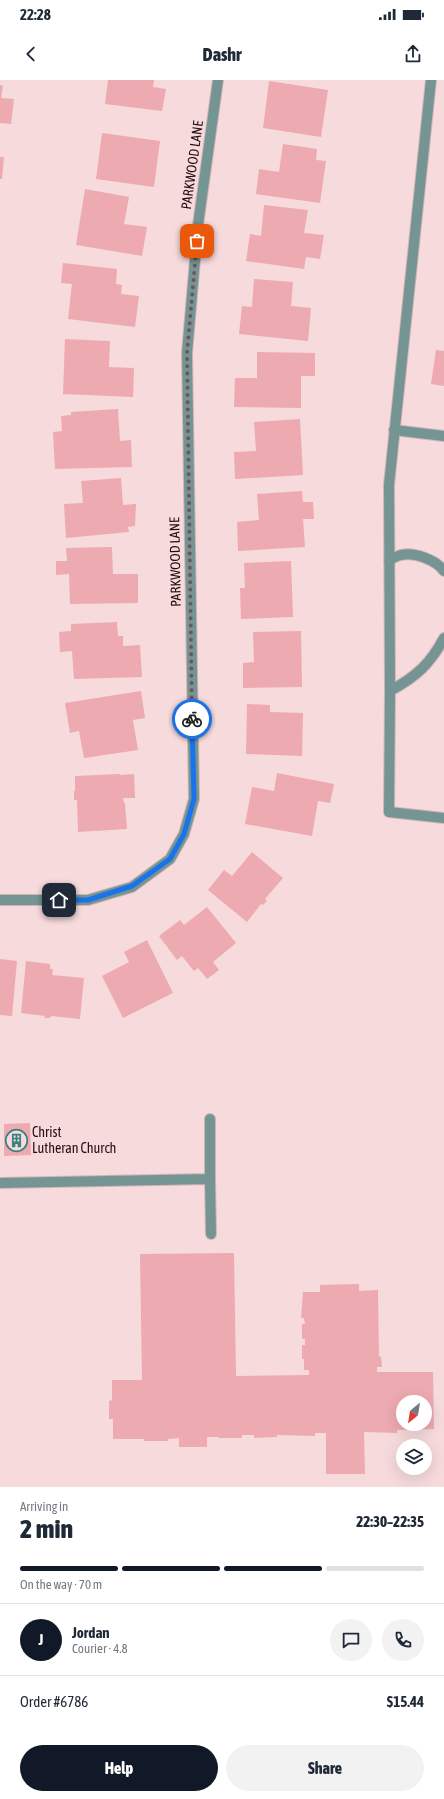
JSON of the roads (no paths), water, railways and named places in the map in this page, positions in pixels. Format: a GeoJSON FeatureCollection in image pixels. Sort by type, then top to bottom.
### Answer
{"type":"FeatureCollection","features":[{"type":"Feature","properties":{"kind":"street","name":"PARKWOOD LANE"},"geometry":{"type":"LineString","coordinates":[[0,900],[88,900],[132,886],[170,859],[184,834],[194,799],[187,353],[198,226],[218,80]]}},
{"type":"Feature","properties":{"kind":"street"},"geometry":{"type":"LineString","coordinates":[[431,80],[389,485],[389,812],[444,818]]}},
{"type":"Feature","properties":{"kind":"street"},"geometry":{"type":"LineString","coordinates":[[394,430],[444,436]]}},
{"type":"Feature","properties":{"kind":"street"},"geometry":{"type":"LineString","coordinates":[[389,560],[401,555],[411,554],[433,562],[444,572]]}},
{"type":"Feature","properties":{"kind":"street"},"geometry":{"type":"LineString","coordinates":[[390,691],[408,681],[423,669],[434,655],[444,638]]}},
{"type":"Feature","properties":{"kind":"street"},"geometry":{"type":"LineString","coordinates":[[210,1119],[211,1234]]}},
{"type":"Feature","properties":{"kind":"street"},"geometry":{"type":"LineString","coordinates":[[0,1183],[210,1179]]}},
{"type":"Feature","properties":{"kind":"place","name":"Christ Lutheran Church"},"geometry":{"type":"Point","coordinates":[17,1140]}}]}
